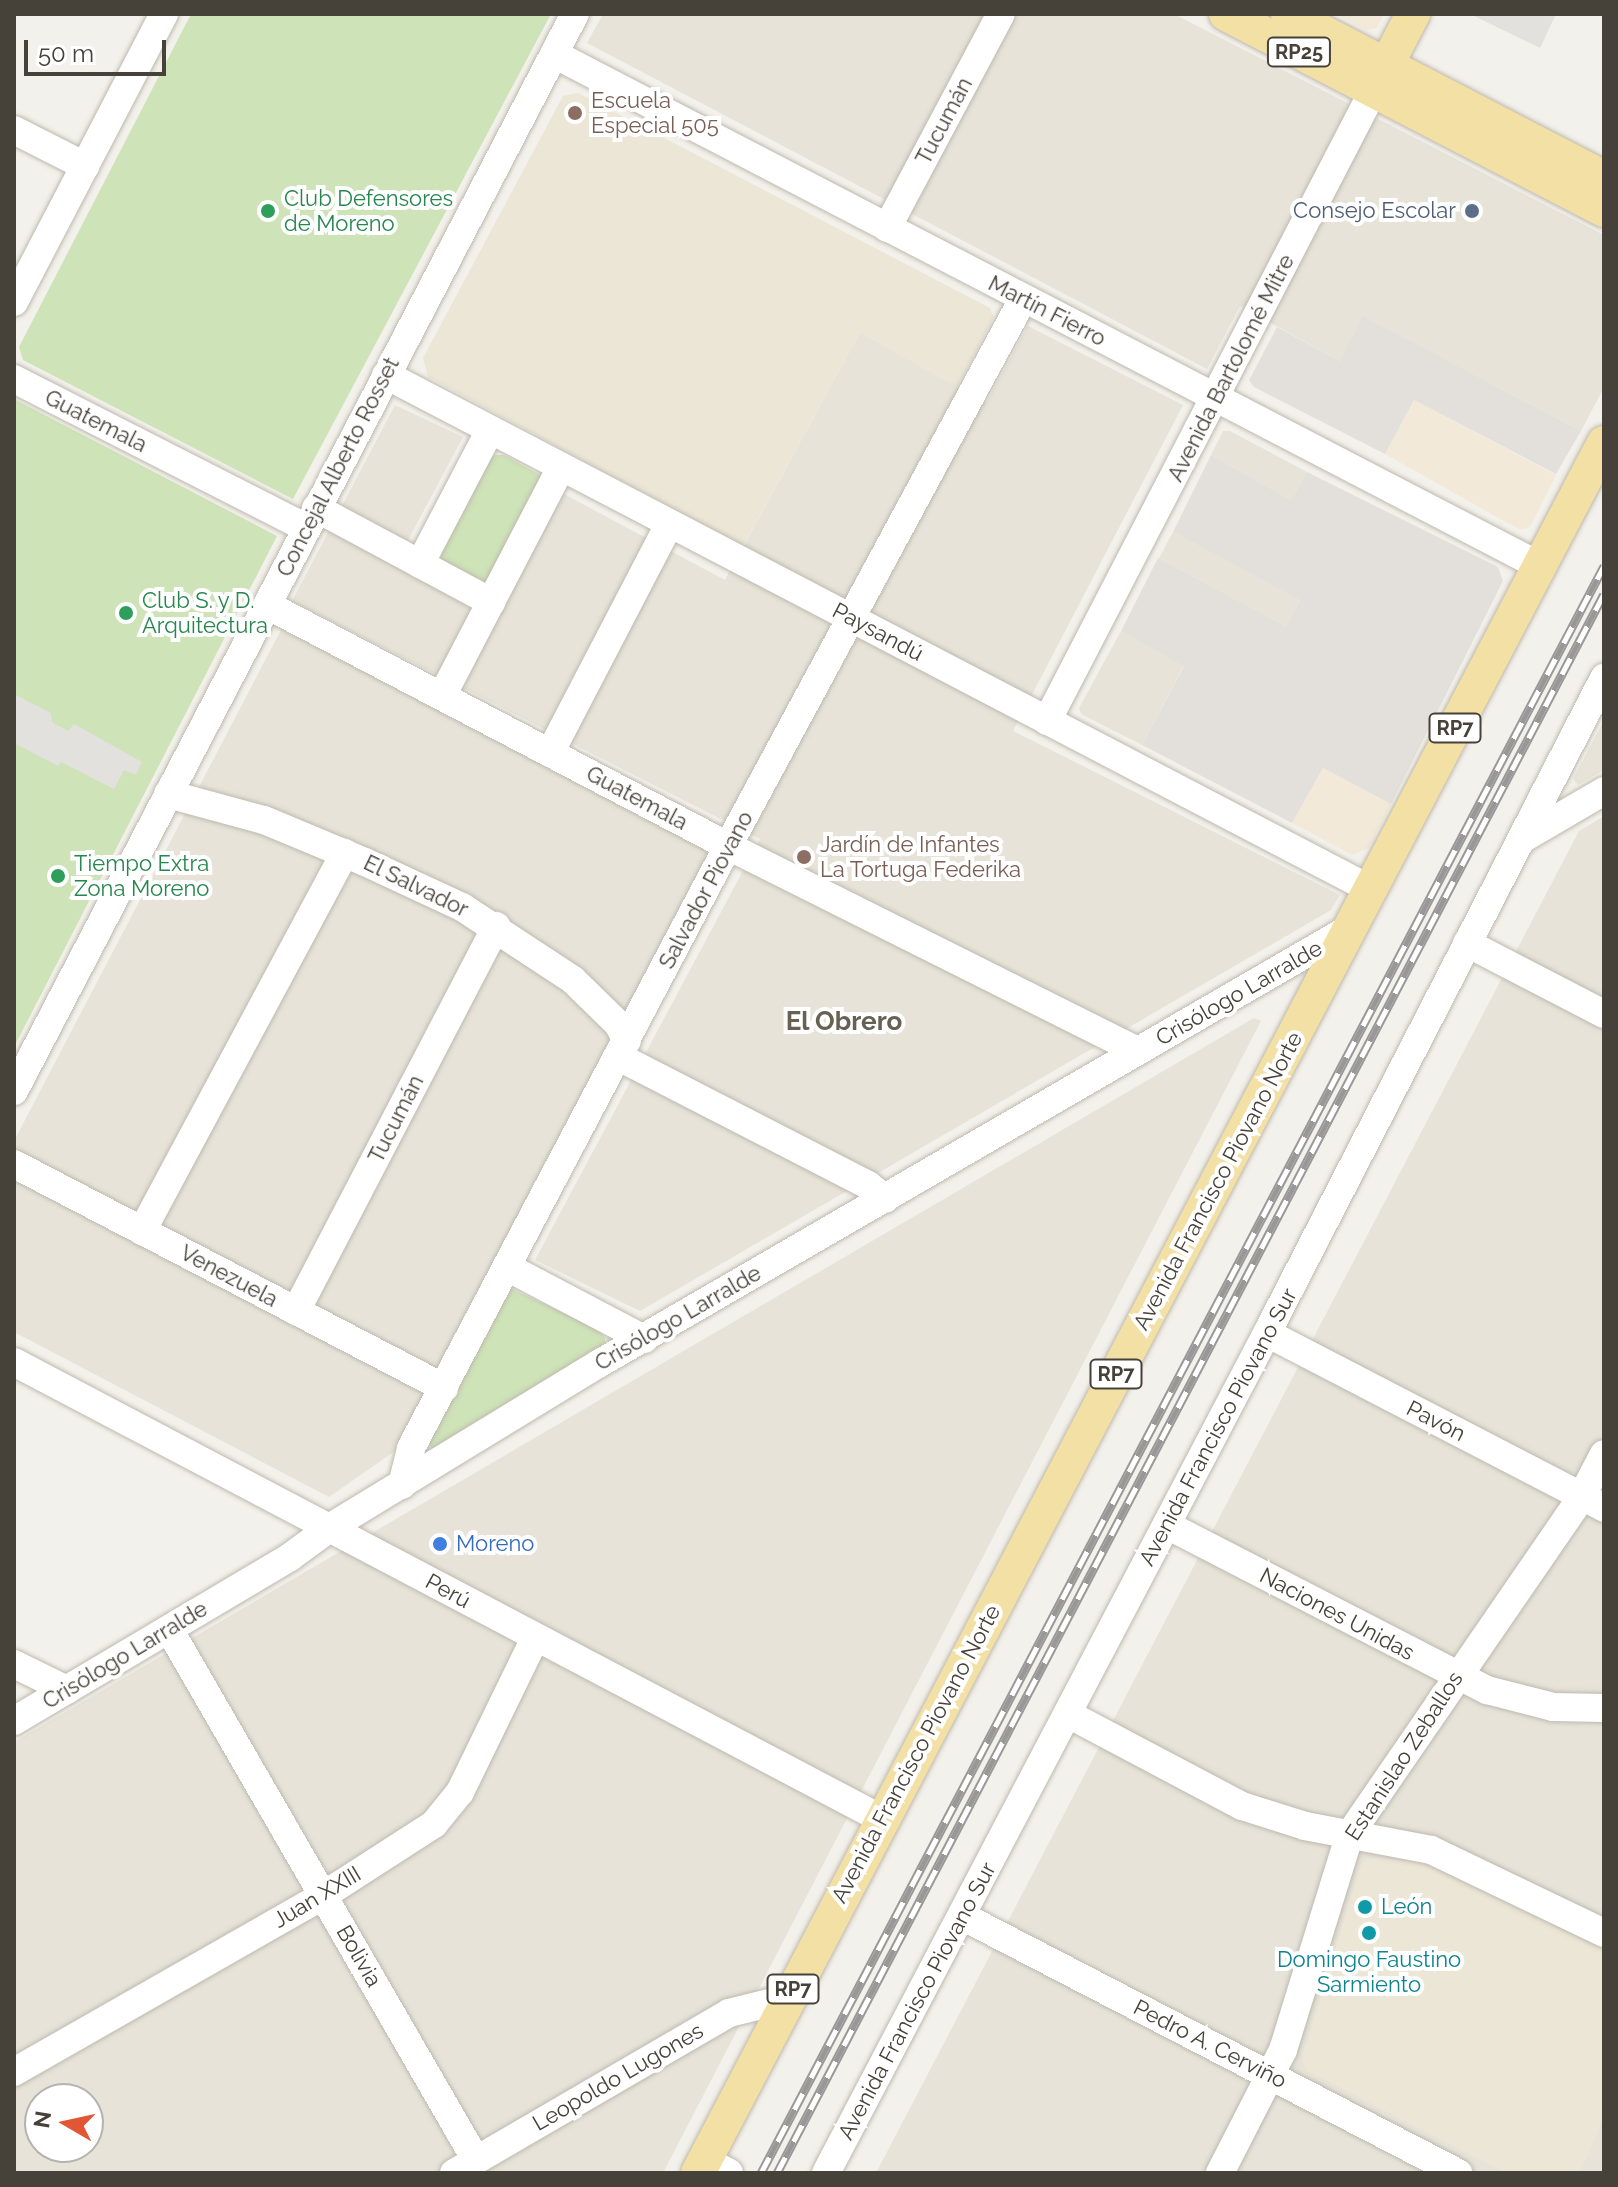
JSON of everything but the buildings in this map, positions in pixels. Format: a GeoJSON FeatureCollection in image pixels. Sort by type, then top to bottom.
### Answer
{"type":"FeatureCollection","features":[{"type":"Feature","properties":{"kind":"main road","name":"RP25"},"geometry":{"type":"LineString","coordinates":[[1226,14],[1380,78]]}},
{"type":"Feature","properties":{"kind":"main road","name":"RP25"},"geometry":{"type":"LineString","coordinates":[[1288,14],[1380,78]]}},
{"type":"Feature","properties":{"kind":"main road","name":"Avenida Bartolomé Mitre"},"geometry":{"type":"LineString","coordinates":[[1380,78],[1413,14]]}},
{"type":"Feature","properties":{"kind":"main road"},"geometry":{"type":"LineString","coordinates":[[1380,78],[1604,178]]}},
{"type":"Feature","properties":{"kind":"main road"},"geometry":{"type":"LineString","coordinates":[[1380,78],[1604,210]]}},
{"type":"Feature","properties":{"kind":"main road","name":"Avenida Francisco Piovano Norte"},"geometry":{"type":"LineString","coordinates":[[711,2169],[789,1998],[1604,443]]}},
{"type":"Feature","properties":{"kind":"street"},"geometry":{"type":"LineString","coordinates":[[14,302],[164,14]]}},
{"type":"Feature","properties":{"kind":"street","name":"Concejal Alberto Rosset"},"geometry":{"type":"LineString","coordinates":[[14,1091],[575,14]]}},
{"type":"Feature","properties":{"kind":"street","name":"Tucumán"},"geometry":{"type":"LineString","coordinates":[[887,228],[1001,14]]}},
{"type":"Feature","properties":{"kind":"street","name":"Martín Fierro"},"geometry":{"type":"LineString","coordinates":[[554,54],[1540,566]]}},
{"type":"Feature","properties":{"kind":"street","name":"Avenida Bartolomé Mitre"},"geometry":{"type":"LineString","coordinates":[[1047,721],[1380,78]]}},
{"type":"Feature","properties":{"kind":"street"},"geometry":{"type":"LineString","coordinates":[[14,130],[85,166]]}},
{"type":"Feature","properties":{"kind":"street","name":"Salvador Piovano"},"geometry":{"type":"LineString","coordinates":[[402,1485],[411,1448],[728,846],[1023,299]]}},
{"type":"Feature","properties":{"kind":"street","name":"Paysandú"},"geometry":{"type":"LineString","coordinates":[[386,375],[1370,889]]}},
{"type":"Feature","properties":{"kind":"street","name":"Guatemala"},"geometry":{"type":"LineString","coordinates":[[14,379],[311,518],[420,564],[491,602]]}},
{"type":"Feature","properties":{"kind":"street"},"geometry":{"type":"LineString","coordinates":[[420,564],[490,430]]}},
{"type":"Feature","properties":{"kind":"street"},"geometry":{"type":"LineString","coordinates":[[442,696],[561,467]]}},
{"type":"Feature","properties":{"kind":"street"},"geometry":{"type":"LineString","coordinates":[[550,753],[669,524]]}},
{"type":"Feature","properties":{"kind":"street","name":"Guatemala"},"geometry":{"type":"LineString","coordinates":[[267,605],[728,846],[1138,1051]]}},
{"type":"Feature","properties":{"kind":"street","name":"Avenida Francisco Piovano Sur"},"geometry":{"type":"LineString","coordinates":[[826,2173],[1267,1333],[1604,678]]}},
{"type":"Feature","properties":{"kind":"street"},"geometry":{"type":"LineString","coordinates":[[1520,839],[1604,791]]}},
{"type":"Feature","properties":{"kind":"street","name":"El Salvador"},"geometry":{"type":"LineString","coordinates":[[168,794],[233,810],[345,853],[496,926],[573,980],[618,1024],[623,1049],[868,1185],[885,1199]]}},
{"type":"Feature","properties":{"kind":"street"},"geometry":{"type":"LineString","coordinates":[[142,1231],[345,853]]}},
{"type":"Feature","properties":{"kind":"street","name":"Tucumán"},"geometry":{"type":"LineString","coordinates":[[296,1311],[496,926]]}},
{"type":"Feature","properties":{"kind":"street","name":"Crisólogo Larralde"},"geometry":{"type":"LineString","coordinates":[[14,1721],[290,1557],[331,1527],[644,1339],[1350,928]]}},
{"type":"Feature","properties":{"kind":"street"},"geometry":{"type":"LineString","coordinates":[[1467,943],[1604,1014]]}},
{"type":"Feature","properties":{"kind":"street","name":"Venezuela"},"geometry":{"type":"LineString","coordinates":[[14,1164],[444,1388]]}},
{"type":"Feature","properties":{"kind":"street"},"geometry":{"type":"LineString","coordinates":[[507,1267],[644,1339]]}},
{"type":"Feature","properties":{"kind":"street","name":"Pavón"},"geometry":{"type":"LineString","coordinates":[[1267,1333],[1593,1502]]}},
{"type":"Feature","properties":{"kind":"street","name":"Perú"},"geometry":{"type":"LineString","coordinates":[[14,1362],[882,1819]]}},
{"type":"Feature","properties":{"kind":"street","name":"Estanislao Zeballos"},"geometry":{"type":"LineString","coordinates":[[1220,2173],[1283,2050],[1350,1834],[1455,1677],[1593,1502],[1604,1454]]}},
{"type":"Feature","properties":{"kind":"street","name":"Naciones Unidas"},"geometry":{"type":"LineString","coordinates":[[1167,1525],[1455,1677],[1487,1690],[1553,1707],[1604,1708]]}},
{"type":"Feature","properties":{"kind":"street","name":"Bolivia"},"geometry":{"type":"LineString","coordinates":[[169,1629],[324,1895],[465,2166]]}},
{"type":"Feature","properties":{"kind":"street","name":"Juan XXIII"},"geometry":{"type":"LineString","coordinates":[[14,2072],[324,1895],[434,1824],[460,1792],[535,1638]]}},
{"type":"Feature","properties":{"kind":"street"},"geometry":{"type":"LineString","coordinates":[[14,1664],[67,1690]]}},
{"type":"Feature","properties":{"kind":"street"},"geometry":{"type":"LineString","coordinates":[[1068,1714],[1242,1806],[1305,1826],[1431,1850],[1456,1859],[1604,1933]]}},
{"type":"Feature","properties":{"kind":"street","name":"Pedro A. Cerviño"},"geometry":{"type":"LineString","coordinates":[[962,1916],[1458,2173]]}},
{"type":"Feature","properties":{"kind":"street","name":"Leopoldo Lugones"},"geometry":{"type":"LineString","coordinates":[[465,2166],[729,2013],[789,1998]]}},
{"type":"Feature","properties":{"kind":"shaded area"},"geometry":{"type":"Polygon","coordinates":[[[603,14],[1174,14],[1604,235],[1604,387],[1581,431],[1364,317],[1340,361],[1240,306],[1207,369],[587,43],[603,14]]]}},
{"type":"Feature","properties":{"kind":"shaded area"},"geometry":{"type":"Polygon","coordinates":[[[1336,14],[1384,14],[1377,28],[1367,30],[1336,14]]]}},
{"type":"Feature","properties":{"kind":"shaded area"},"geometry":{"type":"Polygon","coordinates":[[[1470,14],[1556,14],[1540,48],[1470,14]]]}},
{"type":"Feature","properties":{"kind":"shaded area"},"geometry":{"type":"Polygon","coordinates":[[[578,93],[990,308],[994,317],[957,387],[860,332],[743,546],[428,377],[423,358],[563,96],[578,93]]]}},
{"type":"Feature","properties":{"kind":"shaded area"},"geometry":{"type":"Polygon","coordinates":[[[1363,316],[1581,431],[1556,474],[1414,400],[1385,454],[1254,387],[1249,380],[1277,327],[1340,361],[1363,316]]]}},
{"type":"Feature","properties":{"kind":"shaded area"},"geometry":{"type":"Polygon","coordinates":[[[1028,326],[1183,405],[1013,731],[1340,895],[1331,910],[640,1311],[535,1260],[760,839],[292,601],[395,405],[463,437],[397,561],[499,612],[562,493],[725,580],[860,332],[986,403],[1028,326]]]}},
{"type":"Feature","properties":{"kind":"shaded area"},"geometry":{"type":"Polygon","coordinates":[[[1414,400],[1556,475],[1530,527],[1520,530],[1385,454],[1414,400]]]}},
{"type":"Feature","properties":{"kind":"shaded area"},"geometry":{"type":"Polygon","coordinates":[[[1223,431],[1230,431],[1307,472],[1291,500],[1211,455],[1223,431]]]}},
{"type":"Feature","properties":{"kind":"shaded area"},"geometry":{"type":"Polygon","coordinates":[[[1211,455],[1291,500],[1307,472],[1498,567],[1503,581],[1391,804],[1323,768],[1292,823],[1142,745],[1184,666],[1121,631],[1158,558],[1286,626],[1300,600],[1173,532],[1211,455]]]}},
{"type":"Feature","properties":{"kind":"shaded area"},"geometry":{"type":"Polygon","coordinates":[[[1173,532],[1300,600],[1286,626],[1159,558],[1173,532]]]}},
{"type":"Feature","properties":{"kind":"shaded area"},"geometry":{"type":"Polygon","coordinates":[[[282,628],[714,849],[395,1451],[329,1497],[14,1332],[14,1141],[282,628]]]}},
{"type":"Feature","properties":{"kind":"shaded area"},"geometry":{"type":"Polygon","coordinates":[[[1121,631],[1184,665],[1142,745],[1081,714],[1079,708],[1121,631]]]}},
{"type":"Feature","properties":{"kind":"shaded area"},"geometry":{"type":"Polygon","coordinates":[[[14,694],[51,713],[52,722],[68,731],[74,724],[142,762],[136,775],[124,770],[114,789],[61,762],[58,766],[14,743],[14,694]]]}},
{"type":"Feature","properties":{"kind":"shaded area"},"geometry":{"type":"Polygon","coordinates":[[[1604,720],[1604,770],[1578,785],[1573,779],[1604,720]]]}},
{"type":"Feature","properties":{"kind":"shaded area"},"geometry":{"type":"Polygon","coordinates":[[[1323,768],[1391,804],[1369,848],[1352,855],[1292,823],[1323,768]]]}},
{"type":"Feature","properties":{"kind":"shaded area"},"geometry":{"type":"Polygon","coordinates":[[[1604,816],[1604,2173],[876,2173],[1579,831],[1604,816]]]}},
{"type":"Feature","properties":{"kind":"shaded area"},"geometry":{"type":"Polygon","coordinates":[[[1254,1018],[1261,1021],[663,2173],[14,2173],[14,1742],[1254,1018]]]}},
{"type":"Feature","properties":{"kind":"shaded area"},"geometry":{"type":"Polygon","coordinates":[[[1369,1858],[1429,1864],[1604,1950],[1604,2116],[1580,2173],[1506,2173],[1306,2070],[1302,2057],[1361,1864],[1369,1858]]]}},
{"type":"Feature","properties":{"kind":"green space","name":"Club Defensores de Moreno"},"geometry":{"type":"Polygon","coordinates":[[[191,14],[551,14],[293,499],[23,360],[19,347],[191,14]]]}},
{"type":"Feature","properties":{"kind":"green space","name":"Club S. y D. Arquitectura"},"geometry":{"type":"Polygon","coordinates":[[[14,399],[277,536],[14,1047],[14,399]]]}},
{"type":"Feature","properties":{"kind":"green space"},"geometry":{"type":"Polygon","coordinates":[[[504,455],[542,476],[487,581],[476,582],[441,561],[441,551],[489,459],[504,455]]]}},
{"type":"Feature","properties":{"kind":"green space"},"geometry":{"type":"Polygon","coordinates":[[[510,1288],[598,1329],[605,1338],[605,1350],[435,1451],[425,1440],[510,1288]]]}},
{"type":"Feature","properties":{"kind":"railway"},"geometry":{"type":"LineString","coordinates":[[761,2173],[1604,566]]}},
{"type":"Feature","properties":{"kind":"railway"},"geometry":{"type":"LineString","coordinates":[[777,2173],[1604,594]]}},
{"type":"Feature","properties":{"kind":"place","name":"Escuela Especial 505"},"geometry":{"type":"Point","coordinates":[575,113]}},
{"type":"Feature","properties":{"kind":"place","name":"Club Defensores de Moreno"},"geometry":{"type":"Point","coordinates":[268,211]}},
{"type":"Feature","properties":{"kind":"place","name":"Consejo Escolar"},"geometry":{"type":"Point","coordinates":[1472,211]}},
{"type":"Feature","properties":{"kind":"place","name":"Club S. y D. Arquitectura"},"geometry":{"type":"Point","coordinates":[126,613]}},
{"type":"Feature","properties":{"kind":"place","name":"Jardín de Infantes La Tortuga Federika"},"geometry":{"type":"Point","coordinates":[804,857]}},
{"type":"Feature","properties":{"kind":"place","name":"Tiempo Extra Zona Moreno"},"geometry":{"type":"Point","coordinates":[58,876]}},
{"type":"Feature","properties":{"kind":"place","name":"Moreno"},"geometry":{"type":"Point","coordinates":[440,1544]}},
{"type":"Feature","properties":{"kind":"place","name":"León"},"geometry":{"type":"Point","coordinates":[1365,1907]}},
{"type":"Feature","properties":{"kind":"place","name":"Domingo Faustino Sarmiento"},"geometry":{"type":"Point","coordinates":[1369,1933]}},
{"type":"Feature","properties":{"kind":"district","name":"El Obrero"},"geometry":{"type":"Point","coordinates":[844,1022]}}]}
